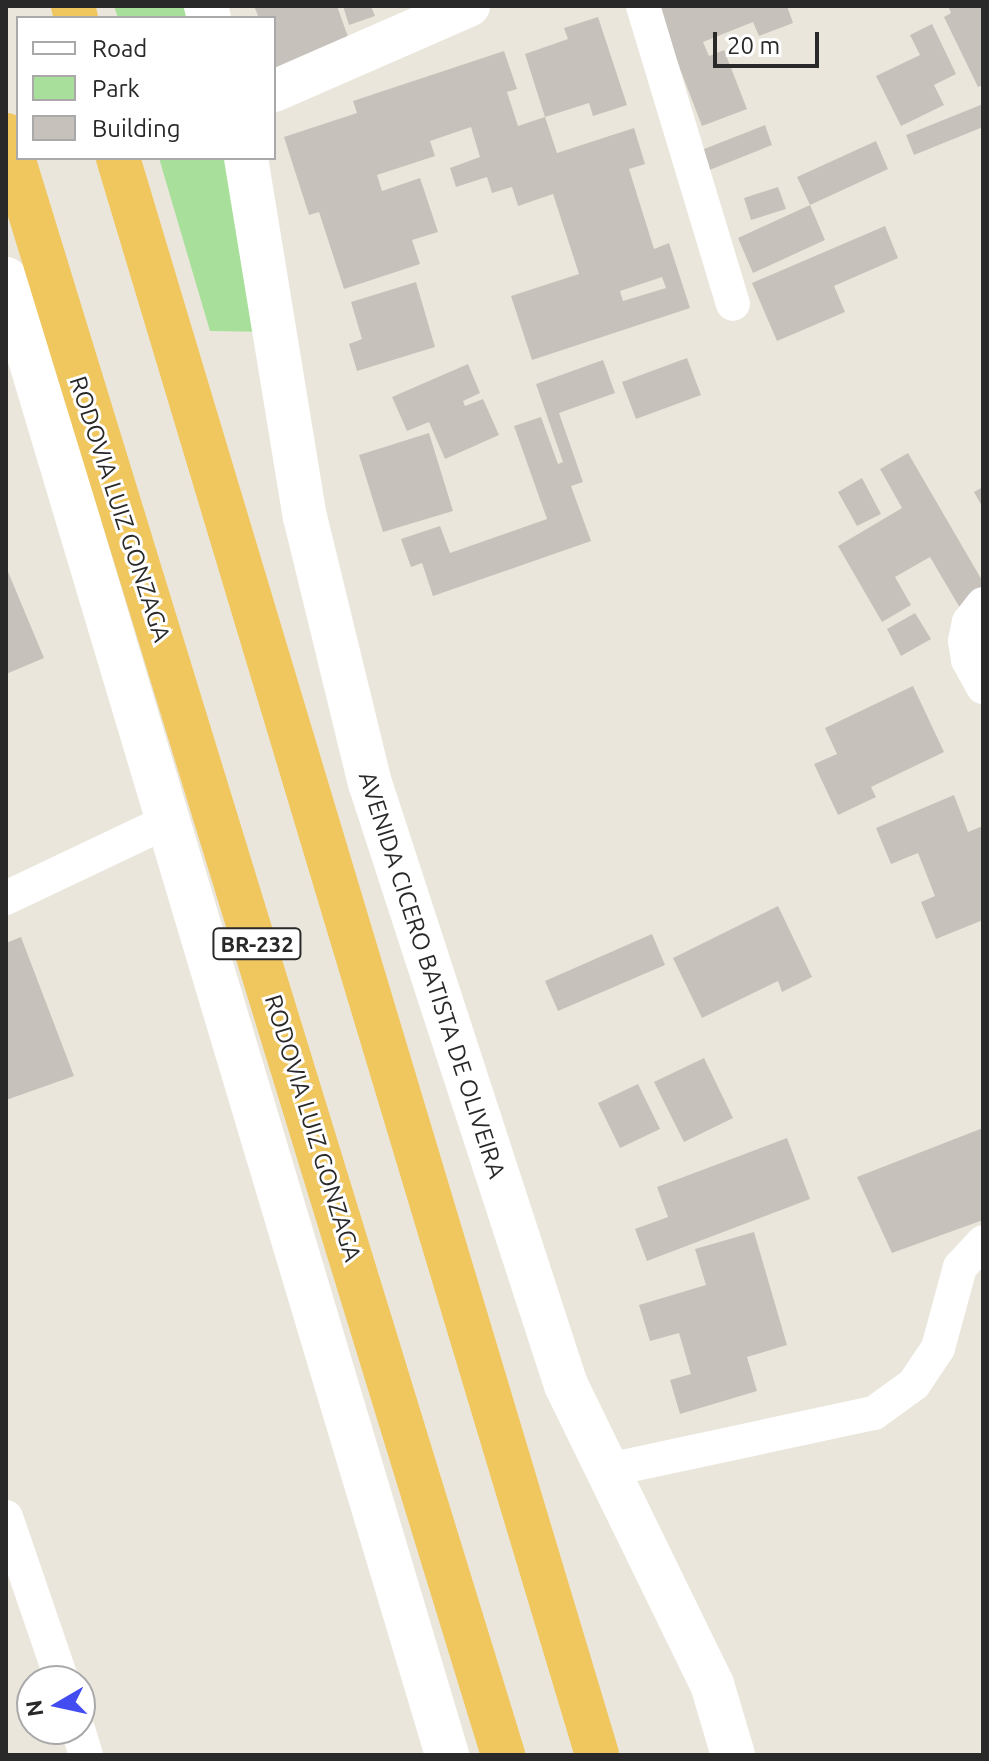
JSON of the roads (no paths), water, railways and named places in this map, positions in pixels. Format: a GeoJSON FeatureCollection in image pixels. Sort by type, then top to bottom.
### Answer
{"type":"FeatureCollection","features":[{"type":"Feature","properties":{"kind":"highway","name":"RODOVIA LUIZ GONZAGA"},"geometry":{"type":"LineString","coordinates":[[6,135],[503,1755]]}},
{"type":"Feature","properties":{"kind":"highway"},"geometry":{"type":"LineString","coordinates":[[119,160],[597,1755]]}},
{"type":"Feature","properties":{"kind":"main road","name":"AVENIDA CICERO BATISTA DE OLIVEIRA"},"geometry":{"type":"LineString","coordinates":[[246,160],[305,517],[370,783],[566,1385],[712,1684],[733,1755]]}},
{"type":"Feature","properties":{"kind":"main road"},"geometry":{"type":"LineString","coordinates":[[6,279],[447,1755]]}},
{"type":"Feature","properties":{"kind":"street"},"geometry":{"type":"LineString","coordinates":[[276,90],[469,6]]}},
{"type":"Feature","properties":{"kind":"street"},"geometry":{"type":"LineString","coordinates":[[643,6],[733,304]]}},
{"type":"Feature","properties":{"kind":"street"},"geometry":{"type":"LineString","coordinates":[[983,604],[969,622],[965,641],[968,660],[983,687]]}},
{"type":"Feature","properties":{"kind":"street"},"geometry":{"type":"LineString","coordinates":[[6,898],[170,820]]}},
{"type":"Feature","properties":{"kind":"street"},"geometry":{"type":"LineString","coordinates":[[608,1470],[874,1413],[914,1384],[938,1348],[960,1267],[983,1242]]}},
{"type":"Feature","properties":{"kind":"street"},"geometry":{"type":"LineString","coordinates":[[6,1517],[57,1665]]}}]}
